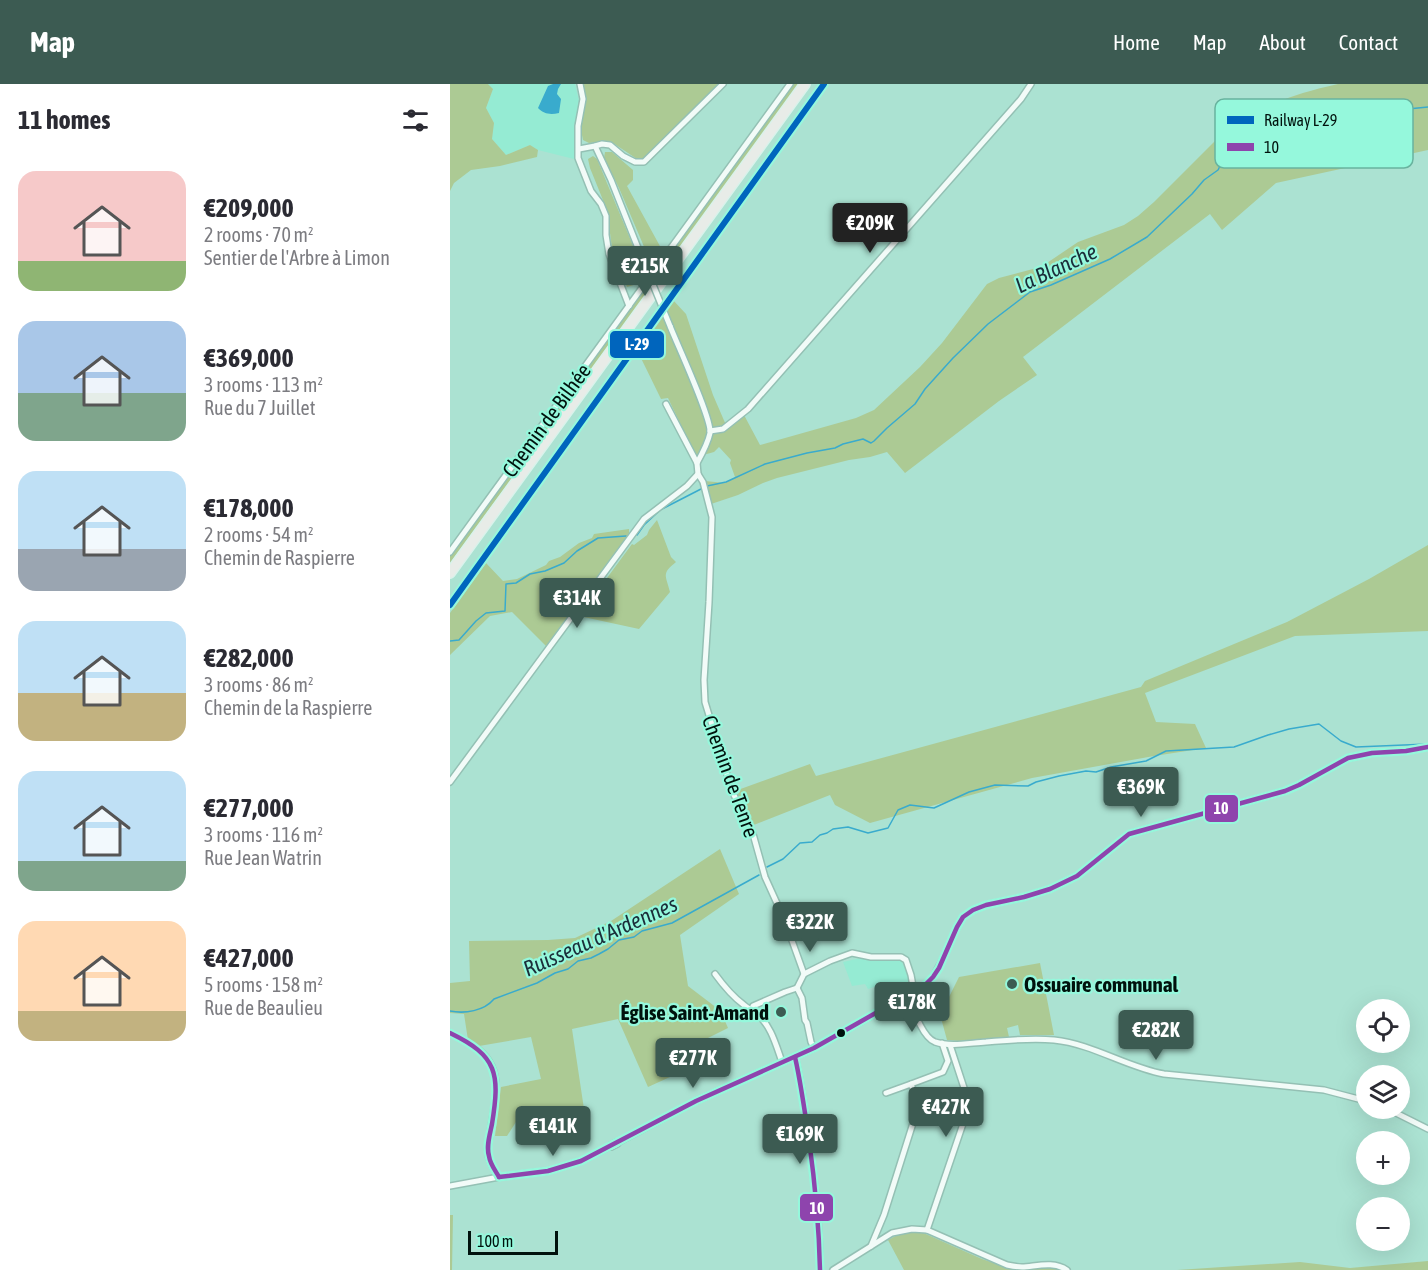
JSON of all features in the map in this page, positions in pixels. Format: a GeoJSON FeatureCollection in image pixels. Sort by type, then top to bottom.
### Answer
{"type":"FeatureCollection","features":[{"type":"Feature","properties":{"kind":"highway"},"geometry":{"type":"LineString","coordinates":[[450,573],[805,84]]}},
{"type":"Feature","properties":{"kind":"street"},"geometry":{"type":"LineString","coordinates":[[580,84],[583,99],[578,126],[578,158],[591,190],[606,216],[609,254],[629,306]]}},
{"type":"Feature","properties":{"kind":"street"},"geometry":{"type":"LineString","coordinates":[[579,149],[602,144],[610,145],[623,156],[635,162],[644,162],[723,84]]}},
{"type":"Feature","properties":{"kind":"street","name":"Chemin de Bilhée"},"geometry":{"type":"LineString","coordinates":[[450,552],[790,84]]}},
{"type":"Feature","properties":{"kind":"street"},"geometry":{"type":"LineString","coordinates":[[596,146],[701,402],[710,431],[723,429],[748,409],[1021,99],[1031,84]]}},
{"type":"Feature","properties":{"kind":"street","name":"Chemin de Tenre"},"geometry":{"type":"LineString","coordinates":[[666,404],[697,463],[698,474],[712,517],[704,680],[705,702],[732,791],[753,834],[763,872],[785,921],[804,974]]}},
{"type":"Feature","properties":{"kind":"street","name":"Chemin de Tenre"},"geometry":{"type":"LineString","coordinates":[[697,463],[704,451],[710,431]]}},
{"type":"Feature","properties":{"kind":"street"},"geometry":{"type":"LineString","coordinates":[[450,782],[644,519],[687,486],[698,474]]}},
{"type":"Feature","properties":{"kind":"street"},"geometry":{"type":"LineString","coordinates":[[450,1186],[548,1171],[581,1161],[696,1101],[814,1048],[925,985],[939,968],[963,917],[973,910],[1050,889],[1077,876],[1129,834],[1285,791],[1348,758],[1428,747]]}},
{"type":"Feature","properties":{"kind":"street"},"geometry":{"type":"LineString","coordinates":[[752,1011],[753,1006],[797,988],[804,974],[852,953],[871,957],[901,957],[906,960],[914,992]]}},
{"type":"Feature","properties":{"kind":"street"},"geometry":{"type":"LineString","coordinates":[[715,974],[745,1006],[757,1013],[772,1034],[782,1062]]}},
{"type":"Feature","properties":{"kind":"street"},"geometry":{"type":"LineString","coordinates":[[797,988],[802,998],[805,1020],[814,1048]]}},
{"type":"Feature","properties":{"kind":"street"},"geometry":{"type":"LineString","coordinates":[[908,995],[928,1037],[950,1045],[1013,1040],[1054,1040],[1089,1048],[1150,1072],[1324,1090],[1356,1098]]}},
{"type":"Feature","properties":{"kind":"street"},"geometry":{"type":"LineString","coordinates":[[450,1033],[476,1047],[492,1066],[497,1078],[488,1151],[491,1164],[499,1177]]}},
{"type":"Feature","properties":{"kind":"street"},"geometry":{"type":"LineString","coordinates":[[886,1092],[943,1072],[948,1061],[942,1043]]}},
{"type":"Feature","properties":{"kind":"street"},"geometry":{"type":"LineString","coordinates":[[927,1230],[968,1109],[967,1097],[950,1045]]}},
{"type":"Feature","properties":{"kind":"street"},"geometry":{"type":"LineString","coordinates":[[795,1057],[814,1178],[820,1239],[820,1270]]}},
{"type":"Feature","properties":{"kind":"street"},"geometry":{"type":"LineString","coordinates":[[871,1247],[884,1215],[914,1120],[915,1095],[911,1084]]}},
{"type":"Feature","properties":{"kind":"street"},"geometry":{"type":"LineString","coordinates":[[1408,1119],[1428,1129]]}},
{"type":"Feature","properties":{"kind":"street"},"geometry":{"type":"LineString","coordinates":[[833,1270],[892,1233],[912,1229],[927,1230],[1007,1265],[1019,1267],[1053,1264],[1067,1270]]}},
{"type":"Feature","properties":{"kind":"shaded area"},"geometry":{"type":"Polygon","coordinates":[[[450,84],[488,84],[493,89],[486,108],[494,123],[492,139],[506,155],[530,145],[538,150],[537,157],[471,170],[454,183],[450,191],[450,84]]]}},
{"type":"Feature","properties":{"kind":"shaded area"},"geometry":{"type":"Polygon","coordinates":[[[488,84],[575,84],[579,101],[574,127],[574,159],[538,150],[530,145],[506,155],[492,139],[494,123],[486,108],[493,89],[488,84]]]}},
{"type":"Feature","properties":{"kind":"shaded area"},"geometry":{"type":"Polygon","coordinates":[[[583,84],[720,84],[644,158],[637,159],[610,141],[589,143],[583,140],[581,130],[585,104],[583,84]]]}},
{"type":"Feature","properties":{"kind":"shaded area"},"geometry":{"type":"Polygon","coordinates":[[[793,84],[799,84],[450,563],[450,555],[793,84]]]}},
{"type":"Feature","properties":{"kind":"shaded area"},"geometry":{"type":"Polygon","coordinates":[[[1338,84],[1428,84],[1428,150],[1413,153],[1413,99],[1286,99],[1338,84]]]}},
{"type":"Feature","properties":{"kind":"shaded area"},"geometry":{"type":"Polygon","coordinates":[[[1215,141],[1215,168],[1345,168],[1276,183],[1222,230],[1210,214],[1023,357],[1037,375],[905,473],[887,452],[777,478],[711,504],[705,481],[725,483],[735,477],[731,460],[719,447],[714,452],[696,457],[668,398],[661,399],[637,350],[673,300],[686,314],[713,395],[726,425],[744,415],[760,445],[856,418],[874,410],[920,367],[942,343],[987,284],[999,278],[1044,265],[1078,242],[1124,225],[1154,202],[1215,141]]]}},
{"type":"Feature","properties":{"kind":"shaded area"},"geometry":{"type":"Polygon","coordinates":[[[605,152],[612,152],[633,170],[633,180],[627,186],[661,248],[651,263],[604,158],[605,152]]]}},
{"type":"Feature","properties":{"kind":"shaded area"},"geometry":{"type":"Polygon","coordinates":[[[593,156],[597,159],[644,272],[637,284],[627,287],[613,256],[607,210],[588,159],[593,156]]]}},
{"type":"Feature","properties":{"kind":"shaded area"},"geometry":{"type":"Polygon","coordinates":[[[657,520],[671,557],[676,562],[666,572],[670,592],[639,629],[579,616],[632,544],[634,545],[647,535],[657,520]]]}},
{"type":"Feature","properties":{"kind":"shaded area"},"geometry":{"type":"Polygon","coordinates":[[[629,529],[626,539],[546,646],[512,612],[490,616],[450,655],[450,613],[486,563],[503,581],[517,579],[560,557],[579,543],[592,538],[594,534],[629,529]]]}},
{"type":"Feature","properties":{"kind":"shaded area"},"geometry":{"type":"Polygon","coordinates":[[[1428,545],[1428,631],[1295,636],[1145,693],[1156,722],[1195,724],[1206,748],[1032,778],[870,823],[835,805],[830,795],[751,826],[735,791],[810,764],[816,776],[1141,687],[1145,681],[1287,622],[1428,545]]]}},
{"type":"Feature","properties":{"kind":"shaded area"},"geometry":{"type":"Polygon","coordinates":[[[720,849],[739,894],[680,935],[688,986],[730,1018],[725,1021],[728,1028],[674,1055],[681,1072],[648,1087],[618,1019],[572,1029],[584,1109],[571,1118],[544,1126],[541,1106],[523,1111],[507,1136],[495,1136],[501,1087],[541,1079],[531,1037],[479,1046],[468,1040],[464,1014],[450,1013],[450,983],[470,981],[469,941],[575,938],[611,921],[720,849]]]}},
{"type":"Feature","properties":{"kind":"shaded area"},"geometry":{"type":"Polygon","coordinates":[[[861,958],[901,960],[909,977],[909,986],[904,993],[886,1001],[880,985],[868,989],[865,984],[852,986],[843,962],[861,958]]]}},
{"type":"Feature","properties":{"kind":"shaded area"},"geometry":{"type":"Polygon","coordinates":[[[1040,963],[1054,1035],[1020,1035],[1018,1025],[1007,1028],[1009,1037],[947,1040],[938,1007],[947,1001],[959,977],[1040,963]]]}},
{"type":"Feature","properties":{"kind":"shaded area"},"geometry":{"type":"Polygon","coordinates":[[[450,1215],[453,1215],[452,1270],[450,1270],[450,1215]]]}},
{"type":"Feature","properties":{"kind":"shaded area"},"geometry":{"type":"Polygon","coordinates":[[[919,1231],[1006,1267],[1019,1269],[1053,1266],[1064,1270],[904,1270],[888,1240],[903,1232],[919,1231]]]}},
{"type":"Feature","properties":{"kind":"shaded area"},"geometry":{"type":"Polygon","coordinates":[[[1428,1261],[1428,1270],[1177,1270],[1300,1262],[1350,1268],[1428,1261]]]}},
{"type":"Feature","properties":{"kind":"water"},"geometry":{"type":"Polygon","coordinates":[[[561,84],[557,94],[561,99],[559,113],[553,114],[543,112],[538,108],[548,86],[561,84]]]}},
{"type":"Feature","properties":{"kind":"waterway","name":"La Blanche"},"geometry":{"type":"LineString","coordinates":[[1413,108],[1428,107]]}},
{"type":"Feature","properties":{"kind":"waterway","name":"La Blanche"},"geometry":{"type":"LineString","coordinates":[[707,486],[726,482],[765,464],[863,439],[871,443],[915,404],[925,389],[953,358],[988,324],[1030,292],[1110,259],[1147,237],[1219,168]]}},
{"type":"Feature","properties":{"kind":"waterway"},"geometry":{"type":"LineString","coordinates":[[662,509],[701,489]]}},
{"type":"Feature","properties":{"kind":"waterway"},"geometry":{"type":"LineString","coordinates":[[637,535],[658,512]]}},
{"type":"Feature","properties":{"kind":"waterway","name":"La Blanche"},"geometry":{"type":"LineString","coordinates":[[450,641],[459,640],[486,613],[505,611],[506,584],[516,583],[530,574],[564,563],[577,551],[598,538],[626,536]]}},
{"type":"Feature","properties":{"kind":"waterway","name":"Ruisseau d'Ardennes"},"geometry":{"type":"LineString","coordinates":[[767,867],[783,859],[800,843],[812,842],[833,829],[848,827],[868,833],[888,828],[898,810],[910,805],[934,808],[969,792],[995,785],[1028,786],[1059,776],[1086,771],[1096,772],[1146,761],[1166,751],[1234,747],[1289,729],[1319,724],[1341,741],[1356,747],[1428,744]]}},
{"type":"Feature","properties":{"kind":"waterway","name":"Ruisseau d'Ardennes"},"geometry":{"type":"LineString","coordinates":[[450,1011],[468,1012],[480,1009],[494,999],[568,969],[578,961],[591,958],[619,940],[672,923],[759,875]]}},
{"type":"Feature","properties":{"kind":"rail line","name":"L-29"},"geometry":{"type":"LineString","coordinates":[[450,605],[824,84]]}},
{"type":"Feature","properties":{"kind":"transit line","name":"10"},"geometry":{"type":"LineString","coordinates":[[499,1177],[548,1171],[581,1161],[696,1101],[814,1048],[925,985],[939,968],[963,917],[973,910],[1050,889],[1077,876],[1129,834],[1285,791],[1348,758],[1428,747]]}},
{"type":"Feature","properties":{"kind":"transit line","name":"10"},"geometry":{"type":"LineString","coordinates":[[450,1033],[478,1050],[492,1068],[496,1092],[488,1152],[490,1162],[499,1177]]}},
{"type":"Feature","properties":{"kind":"transit line","name":"10"},"geometry":{"type":"LineString","coordinates":[[795,1057],[813,1172],[820,1270]]}},
{"type":"Feature","properties":{"kind":"place","name":"Ossuaire communal"},"geometry":{"type":"Point","coordinates":[1012,984]}},
{"type":"Feature","properties":{"kind":"place","name":"Église Saint-Amand"},"geometry":{"type":"Point","coordinates":[781,1012]}}]}
